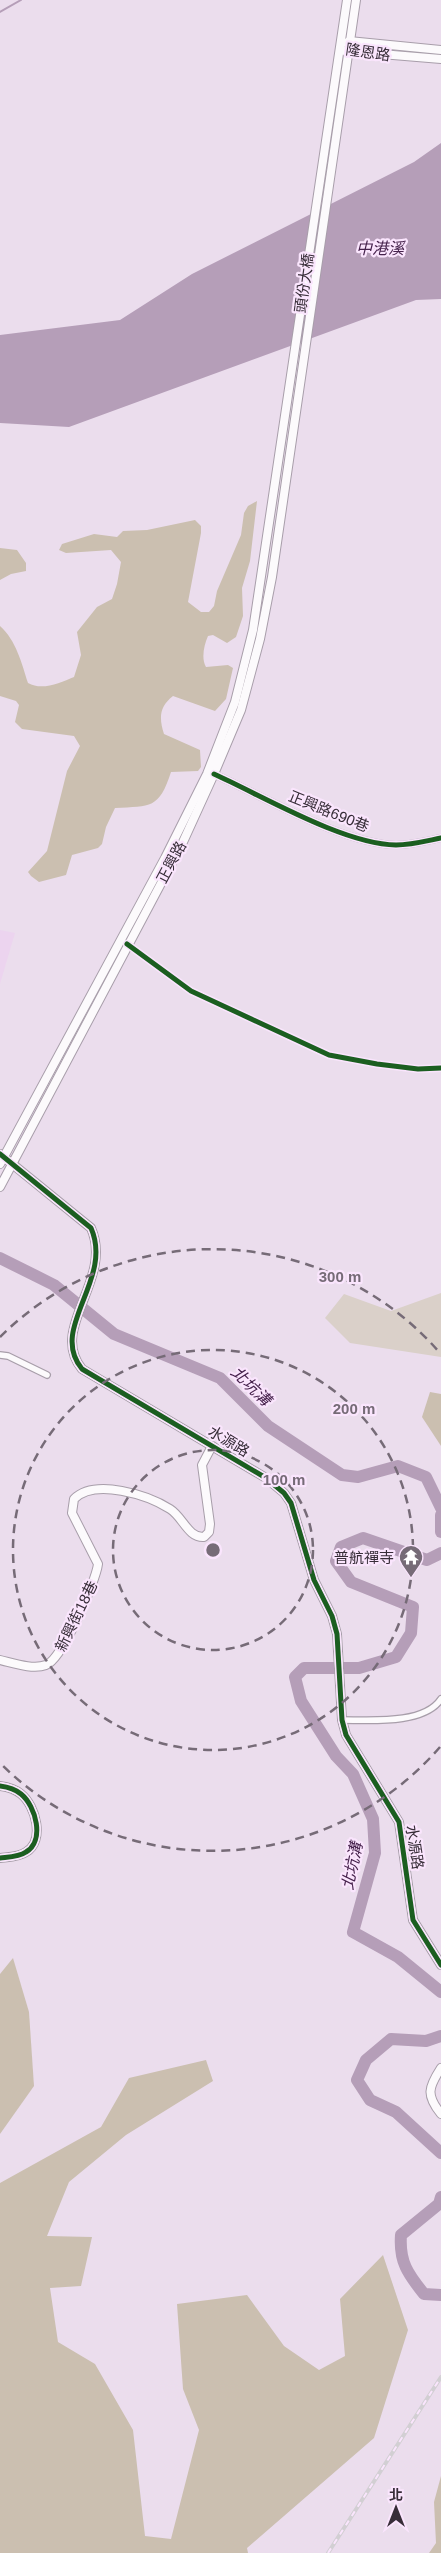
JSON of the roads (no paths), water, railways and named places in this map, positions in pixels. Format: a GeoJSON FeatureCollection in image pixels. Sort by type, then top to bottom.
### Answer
{"type":"FeatureCollection","features":[{"type":"Feature","properties":{"kind":"main road"},"geometry":{"type":"LineString","coordinates":[[338,48],[347,0]]}},
{"type":"Feature","properties":{"kind":"main road"},"geometry":{"type":"LineString","coordinates":[[349,52],[356,0]]}},
{"type":"Feature","properties":{"kind":"main road","name":"隆恩路"},"geometry":{"type":"LineString","coordinates":[[338,48],[349,41],[441,50]]}},
{"type":"Feature","properties":{"kind":"main road","name":"隆恩路"},"geometry":{"type":"LineString","coordinates":[[338,48],[349,52],[441,59]]}},
{"type":"Feature","properties":{"kind":"main road","name":"頭份大橋"},"geometry":{"type":"LineString","coordinates":[[270,516],[338,48]]}},
{"type":"Feature","properties":{"kind":"main road","name":"頭份大橋"},"geometry":{"type":"LineString","coordinates":[[281,514],[349,52]]}},
{"type":"Feature","properties":{"kind":"main road","name":"正興路"},"geometry":{"type":"LineString","coordinates":[[0,1187],[183,842],[241,710],[260,639],[281,514]]}},
{"type":"Feature","properties":{"kind":"main road","name":"正興路"},"geometry":{"type":"LineString","coordinates":[[1,1158],[165,858],[207,774],[234,702],[253,630],[270,516]]}},
{"type":"Feature","properties":{"kind":"main road"},"geometry":{"type":"LineString","coordinates":[[1,1158],[13,1164]]}},
{"type":"Feature","properties":{"kind":"main road","name":"水源路"},"geometry":{"type":"LineString","coordinates":[[13,1164],[91,1228],[96,1250],[94,1271],[87,1296],[77,1317],[72,1346],[73,1355],[82,1369],[266,1478],[284,1492],[291,1503],[314,1580],[332,1616],[336,1634],[342,1720],[346,1735],[399,1822],[413,1920],[441,1965]]}},
{"type":"Feature","properties":{"kind":"main road","name":"新興街18巷"},"geometry":{"type":"LineString","coordinates":[[0,1660],[46,1666],[53,1661],[82,1609],[97,1572],[98,1564],[72,1513],[74,1499],[89,1490],[121,1490],[153,1500],[171,1510],[181,1518],[191,1533],[198,1537],[204,1537],[209,1532],[210,1524],[202,1465],[212,1446]]}},
{"type":"Feature","properties":{"kind":"main road"},"geometry":{"type":"LineString","coordinates":[[0,1786],[16,1790],[27,1799],[33,1812],[36,1836],[35,1843],[26,1853],[0,1858]]}},
{"type":"Feature","properties":{"kind":"main road"},"geometry":{"type":"LineString","coordinates":[[441,2068],[433,2080],[429,2093],[430,2100],[441,2114]]}},
{"type":"Feature","properties":{"kind":"street","name":"正興路690巷"},"geometry":{"type":"LineString","coordinates":[[214,774],[333,830],[368,841],[394,845],[415,844],[441,838]]}},
{"type":"Feature","properties":{"kind":"street"},"geometry":{"type":"LineString","coordinates":[[0,1355],[8,1356],[47,1375]]}},
{"type":"Feature","properties":{"kind":"street"},"geometry":{"type":"LineString","coordinates":[[342,1720],[404,1718],[429,1710],[441,1699]]}},
{"type":"Feature","properties":{"kind":"water","name":"中港溪"},"geometry":{"type":"Polygon","coordinates":[[[441,143],[441,299],[416,300],[69,427],[0,423],[0,335],[120,320],[192,274],[414,162],[441,143]]]}},
{"type":"Feature","properties":{"kind":"waterway"},"geometry":{"type":"LineString","coordinates":[[0,12],[21,0]]}},
{"type":"Feature","properties":{"kind":"waterway","name":"北坑溝"},"geometry":{"type":"LineString","coordinates":[[0,1258],[54,1285],[114,1334],[220,1378],[268,1426],[342,1475],[358,1477],[398,1466],[426,1477],[441,1508]]}},
{"type":"Feature","properties":{"kind":"waterway","name":"北坑溝"},"geometry":{"type":"LineString","coordinates":[[441,1515],[441,1532]]}},
{"type":"Feature","properties":{"kind":"waterway","name":"北坑溝"},"geometry":{"type":"LineString","coordinates":[[441,1553],[427,1560],[363,1538],[341,1547],[336,1561],[351,1582],[413,1607],[411,1633],[396,1657],[359,1668],[304,1668],[295,1677],[301,1701],[336,1756],[353,1774],[373,1819],[375,1853],[353,1932],[398,1957],[441,1992]]}},
{"type":"Feature","properties":{"kind":"waterway","name":"北坑溝"},"geometry":{"type":"LineString","coordinates":[[441,2036],[426,2041],[391,2039],[366,2060],[357,2080],[370,2100],[396,2112],[441,2153]]}},
{"type":"Feature","properties":{"kind":"waterway","name":"北坑溝"},"geometry":{"type":"LineString","coordinates":[[441,2197],[439,2204],[401,2235],[403,2260],[413,2280],[424,2294],[441,2295]]}},
{"type":"Feature","properties":{"kind":"railway"},"geometry":{"type":"LineString","coordinates":[[328,2553],[441,2377]]}},
{"type":"Feature","properties":{"kind":"place","name":"普航禪寺"},"geometry":{"type":"Point","coordinates":[411,1578]}}]}
